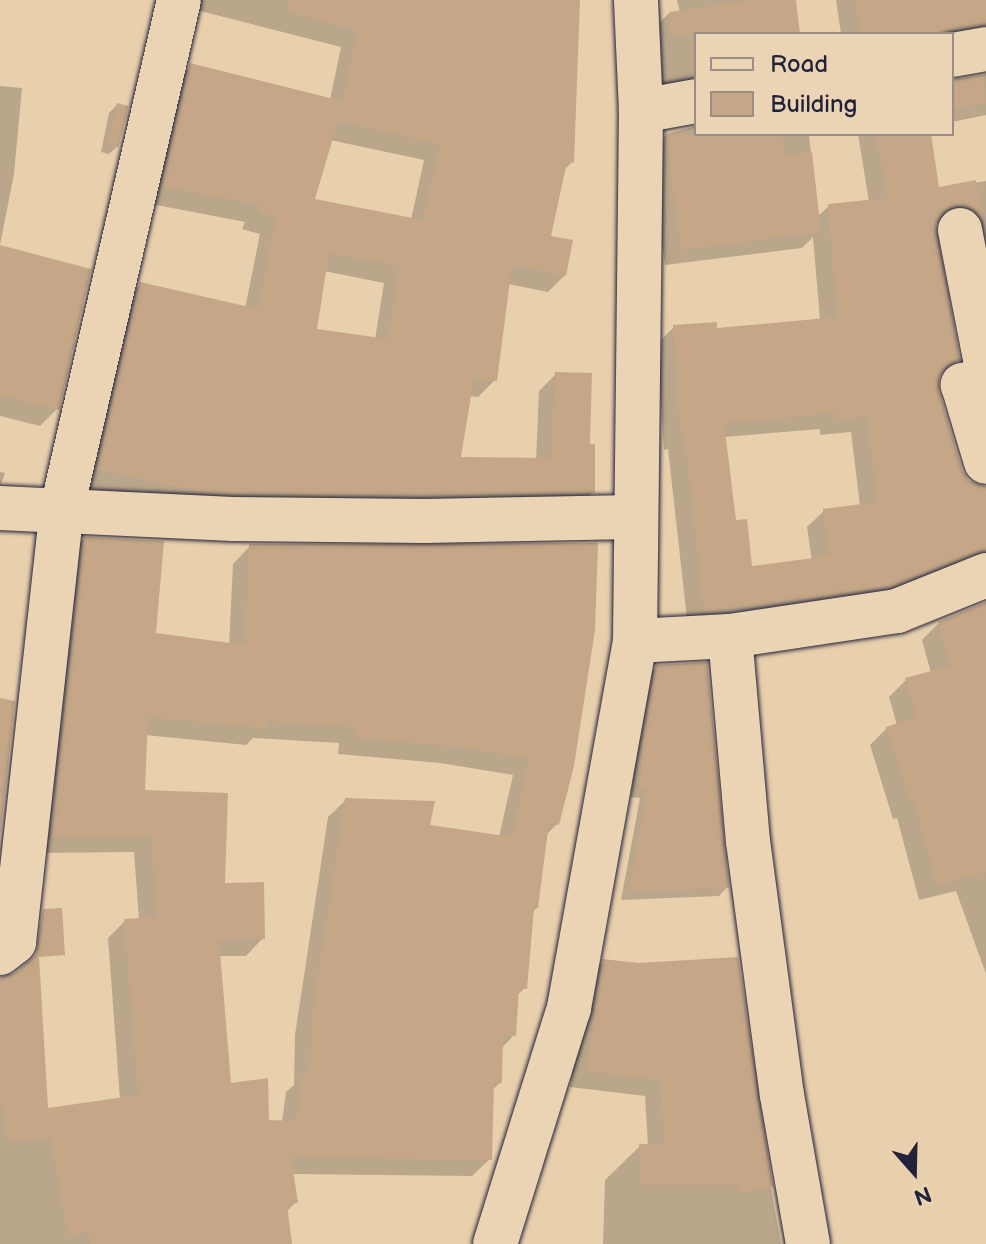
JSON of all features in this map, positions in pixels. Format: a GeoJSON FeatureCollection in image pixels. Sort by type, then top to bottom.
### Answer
{"type":"FeatureCollection","features":[{"type":"Feature","properties":{"kind":"street"},"geometry":{"type":"LineString","coordinates":[[0,953],[14,942],[61,513],[179,0]]}},
{"type":"Feature","properties":{"kind":"street"},"geometry":{"type":"LineString","coordinates":[[495,1244],[569,1008],[635,641],[641,111],[636,0]]}},
{"type":"Feature","properties":{"kind":"street"},"geometry":{"type":"LineString","coordinates":[[954,55],[986,49]]}},
{"type":"Feature","properties":{"kind":"street"},"geometry":{"type":"LineString","coordinates":[[641,111],[694,101]]}},
{"type":"Feature","properties":{"kind":"street"},"geometry":{"type":"LineString","coordinates":[[960,230],[986,364]]}},
{"type":"Feature","properties":{"kind":"street"},"geometry":{"type":"LineString","coordinates":[[986,380],[963,385],[986,462]]}},
{"type":"Feature","properties":{"kind":"street"},"geometry":{"type":"LineString","coordinates":[[0,508],[61,513],[425,521],[635,517]]}},
{"type":"Feature","properties":{"kind":"street"},"geometry":{"type":"LineString","coordinates":[[635,641],[730,636],[897,611],[986,575]]}},
{"type":"Feature","properties":{"kind":"street"},"geometry":{"type":"LineString","coordinates":[[730,636],[748,841],[782,1095],[808,1244]]}},
{"type":"Feature","properties":{"kind":"building"},"geometry":{"type":"Polygon","coordinates":[[[288,0],[580,0],[574,163],[567,162],[551,236],[573,240],[566,276],[512,265],[497,381],[474,378],[461,457],[551,458],[555,372],[592,373],[590,444],[595,444],[595,493],[234,494],[200,492],[97,469],[140,282],[258,309],[276,217],[258,212],[260,205],[162,186],[190,63],[342,101],[357,31],[286,11],[288,0]],[[338,121],[315,199],[423,220],[440,144],[338,121]],[[329,253],[317,329],[388,339],[400,266],[329,253]]]}},
{"type":"Feature","properties":{"kind":"building"},"geometry":{"type":"Polygon","coordinates":[[[755,0],[796,0],[800,32],[670,34],[669,12],[755,0]]]}},
{"type":"Feature","properties":{"kind":"building"},"geometry":{"type":"Polygon","coordinates":[[[854,0],[986,0],[986,25],[950,32],[860,32],[854,0]]]}},
{"type":"Feature","properties":{"kind":"building"},"geometry":{"type":"Polygon","coordinates":[[[984,75],[986,103],[954,109],[954,79],[984,75]]]}},
{"type":"Feature","properties":{"kind":"building"},"geometry":{"type":"Polygon","coordinates":[[[117,103],[129,106],[118,147],[107,144],[117,103]]]}},
{"type":"Feature","properties":{"kind":"building"},"geometry":{"type":"Polygon","coordinates":[[[666,134],[782,136],[785,155],[812,152],[821,232],[681,250],[666,134]]]}},
{"type":"Feature","properties":{"kind":"building"},"geometry":{"type":"Polygon","coordinates":[[[876,136],[931,136],[939,187],[976,180],[983,221],[969,207],[956,205],[943,212],[936,223],[960,360],[945,368],[939,378],[939,391],[962,470],[969,481],[986,486],[986,551],[890,587],[704,612],[684,434],[680,434],[673,325],[717,322],[717,328],[837,317],[828,204],[887,198],[876,136]],[[836,413],[724,423],[736,520],[747,519],[752,566],[829,556],[823,509],[877,502],[867,416],[836,420],[836,413]]]}},
{"type":"Feature","properties":{"kind":"building"},"geometry":{"type":"Polygon","coordinates":[[[0,245],[91,269],[59,410],[0,395],[0,245]]]}},
{"type":"Feature","properties":{"kind":"building"},"geometry":{"type":"Polygon","coordinates":[[[84,537],[164,541],[156,633],[245,645],[249,544],[598,543],[595,630],[574,766],[559,825],[549,823],[538,908],[534,908],[527,989],[519,988],[516,1036],[503,1035],[502,1083],[494,1083],[492,1160],[291,1157],[298,1203],[287,1204],[292,1244],[90,1244],[89,1232],[68,1236],[49,1131],[50,1137],[7,1142],[0,1092],[0,977],[15,973],[36,955],[43,909],[62,908],[65,955],[39,957],[48,1108],[138,1095],[124,919],[157,917],[151,836],[51,837],[84,537]],[[148,717],[145,790],[228,793],[225,883],[264,882],[265,939],[219,940],[231,1083],[268,1078],[269,1120],[296,1121],[303,1073],[310,1072],[312,1016],[345,798],[435,801],[430,825],[512,837],[529,758],[458,747],[354,737],[355,727],[266,721],[266,728],[148,717]]]}},
{"type":"Feature","properties":{"kind":"building"},"geometry":{"type":"Polygon","coordinates":[[[986,602],[986,872],[936,885],[914,802],[910,803],[886,727],[916,717],[905,678],[950,666],[938,622],[986,602]]]}},
{"type":"Feature","properties":{"kind":"building"},"geometry":{"type":"Polygon","coordinates":[[[707,662],[729,888],[629,892],[647,790],[639,790],[643,739],[656,665],[707,662]]]}},
{"type":"Feature","properties":{"kind":"building"},"geometry":{"type":"Polygon","coordinates":[[[0,698],[15,701],[0,837],[0,698]]]}},
{"type":"Feature","properties":{"kind":"building"},"geometry":{"type":"Polygon","coordinates":[[[738,957],[773,1187],[740,1193],[738,1185],[640,1185],[639,1144],[664,1144],[661,1080],[586,1071],[603,959],[639,963],[738,957]]]}}]}
